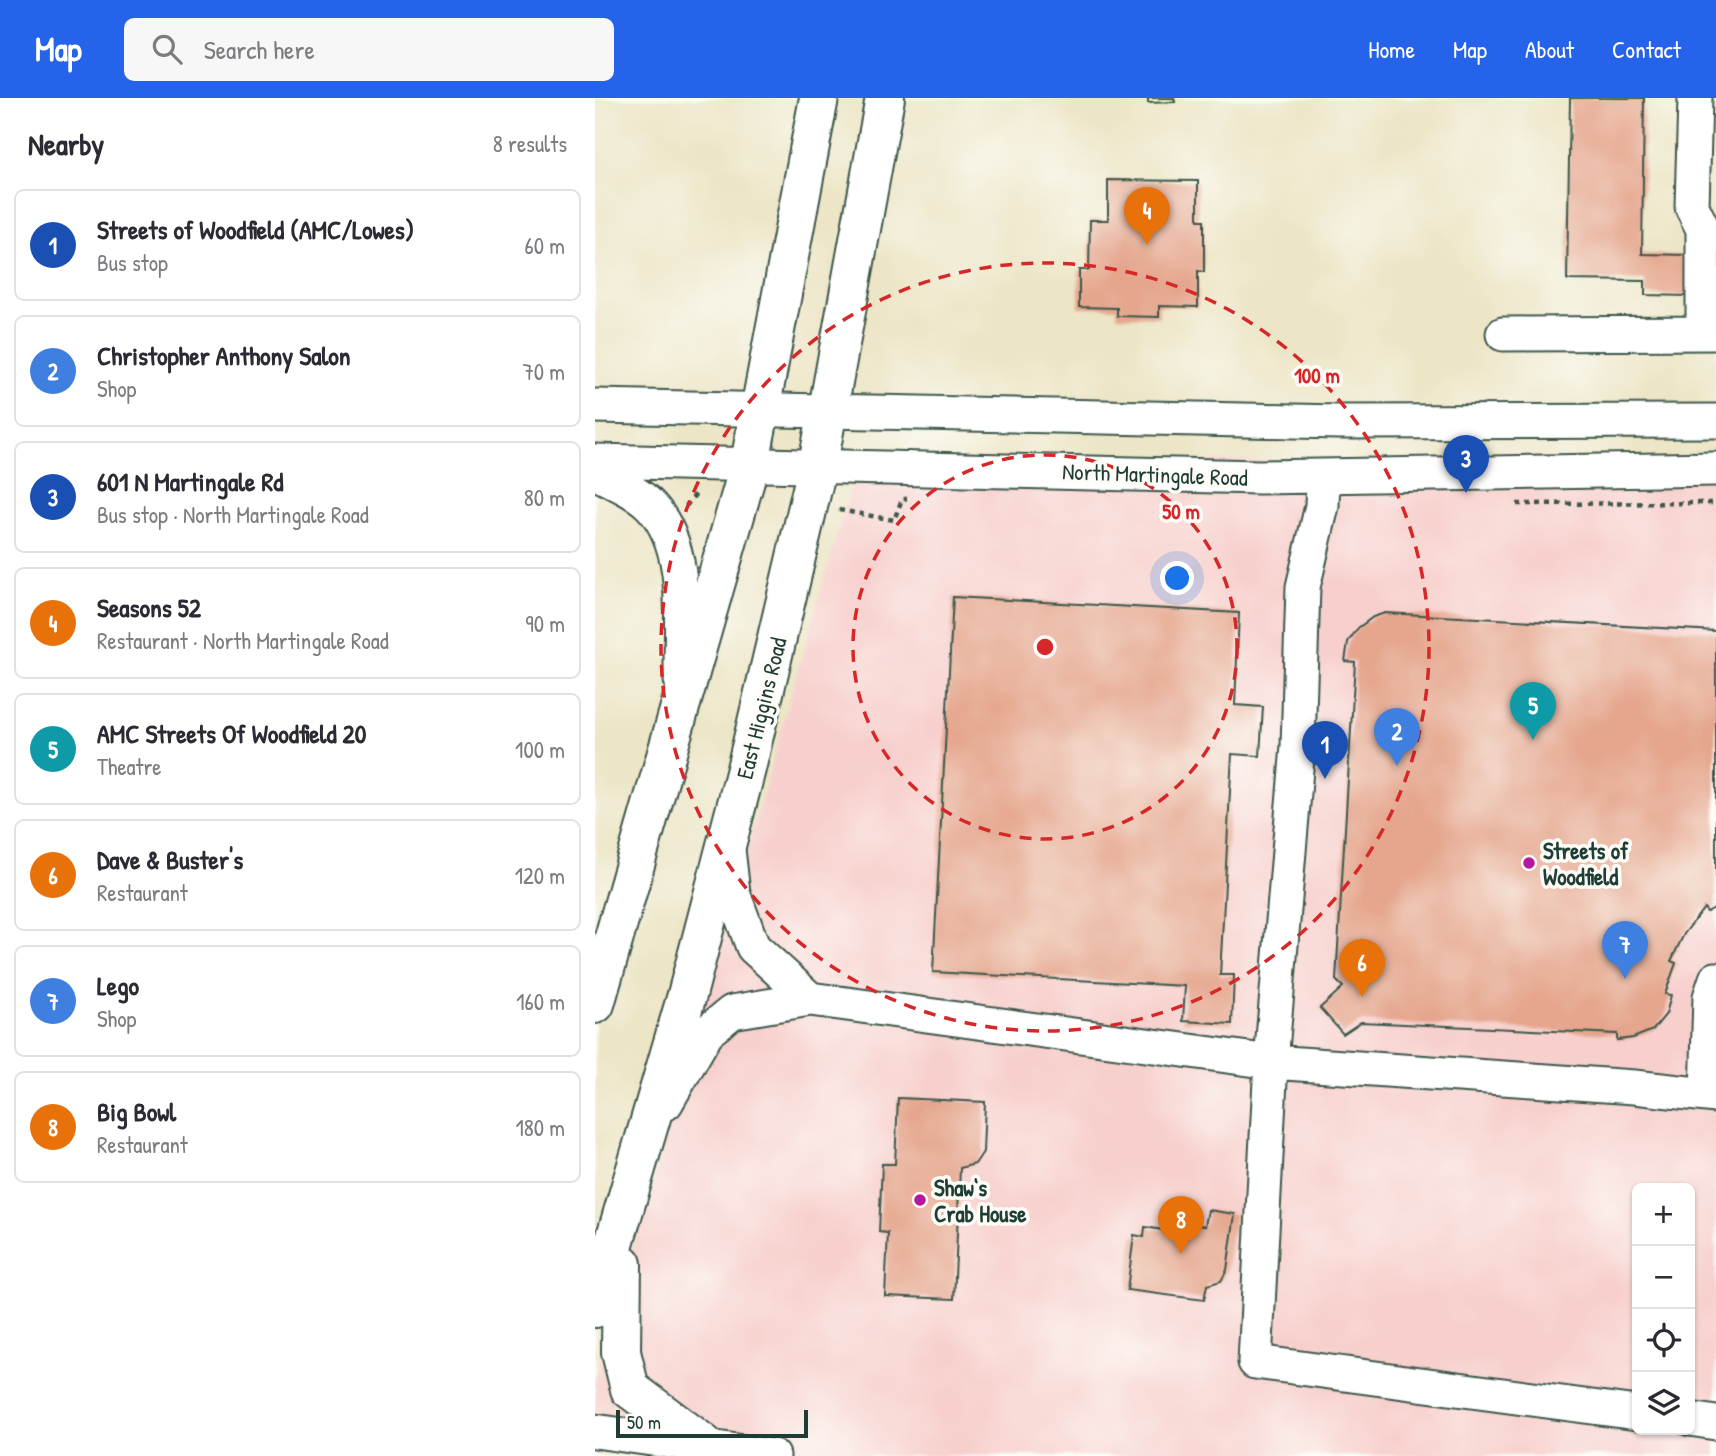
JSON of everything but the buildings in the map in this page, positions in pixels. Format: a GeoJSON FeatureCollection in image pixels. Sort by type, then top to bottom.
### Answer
{"type":"FeatureCollection","features":[{"type":"Feature","properties":{"kind":"main road"},"geometry":{"type":"LineString","coordinates":[[595,1004],[750,463],[763,408],[819,98]]}},
{"type":"Feature","properties":{"kind":"main road","name":"East Higgins Road"},"geometry":{"type":"LineString","coordinates":[[595,1308],[644,1145],[727,843],[818,464],[885,98]]}},
{"type":"Feature","properties":{"kind":"main road"},"geometry":{"type":"LineString","coordinates":[[628,1193],[619,1295],[621,1352],[630,1389],[703,1444]]}},
{"type":"Feature","properties":{"kind":"street"},"geometry":{"type":"LineString","coordinates":[[1503,334],[1709,334],[1703,229],[1692,207],[1695,98]]}},
{"type":"Feature","properties":{"kind":"street"},"geometry":{"type":"LineString","coordinates":[[595,406],[1338,422],[1716,421]]}},
{"type":"Feature","properties":{"kind":"street","name":"North Martingale Road"},"geometry":{"type":"LineString","coordinates":[[595,461],[1323,476],[1716,469]]}},
{"type":"Feature","properties":{"kind":"street"},"geometry":{"type":"LineString","coordinates":[[595,472],[651,505],[668,532],[680,585],[681,705]]}},
{"type":"Feature","properties":{"kind":"street"},"geometry":{"type":"LineString","coordinates":[[1323,476],[1322,506],[1303,587],[1298,746],[1271,1062],[1255,1362],[1632,1412]]}},
{"type":"Feature","properties":{"kind":"street"},"geometry":{"type":"LineString","coordinates":[[727,843],[733,893],[753,947],[810,999]]}},
{"type":"Feature","properties":{"kind":"street"},"geometry":{"type":"LineString","coordinates":[[644,1145],[707,1032],[732,1012],[810,999],[1271,1062],[1711,1096],[1710,997],[1716,979]]}},
{"type":"Feature","properties":{"kind":"street"},"geometry":{"type":"LineString","coordinates":[[1695,1420],[1716,1423]]}},
{"type":"Feature","properties":{"kind":"street"},"geometry":{"type":"LineString","coordinates":[[595,1431],[703,1444],[773,1456]]}},
{"type":"Feature","properties":{"kind":"path"},"geometry":{"type":"LineString","coordinates":[[680,513],[702,486]]}},
{"type":"Feature","properties":{"kind":"path"},"geometry":{"type":"LineString","coordinates":[[864,514],[894,520]]}},
{"type":"Feature","properties":{"kind":"shaded area","name":"Streets of Woodfield"},"geometry":{"type":"Polygon","coordinates":[[[1716,459],[1716,1456],[719,1456],[595,1439],[595,1378],[858,462],[1716,459]]]}},
{"type":"Feature","properties":{"kind":"place","name":"Seasons 52"},"geometry":{"type":"Point","coordinates":[1147,245]}},
{"type":"Feature","properties":{"kind":"place","name":"601 N Martingale Rd"},"geometry":{"type":"Point","coordinates":[1466,493]}},
{"type":"Feature","properties":{"kind":"place","name":"AMC Streets Of Woodfield 20"},"geometry":{"type":"Point","coordinates":[1533,740]}},
{"type":"Feature","properties":{"kind":"place","name":"Christopher Anthony Salon"},"geometry":{"type":"Point","coordinates":[1397,766]}},
{"type":"Feature","properties":{"kind":"place","name":"Streets of Woodfield (AMC/Lowes)"},"geometry":{"type":"Point","coordinates":[1325,779]}},
{"type":"Feature","properties":{"kind":"place","name":"Streets of Woodfield"},"geometry":{"type":"Point","coordinates":[1529,863]}},
{"type":"Feature","properties":{"kind":"place","name":"Lego"},"geometry":{"type":"Point","coordinates":[1625,979]}},
{"type":"Feature","properties":{"kind":"place","name":"Dave & Buster's"},"geometry":{"type":"Point","coordinates":[1362,997]}},
{"type":"Feature","properties":{"kind":"place","name":"Shaw‘s Crab House"},"geometry":{"type":"Point","coordinates":[920,1200]}},
{"type":"Feature","properties":{"kind":"place","name":"Big Bowl"},"geometry":{"type":"Point","coordinates":[1181,1254]}}]}
